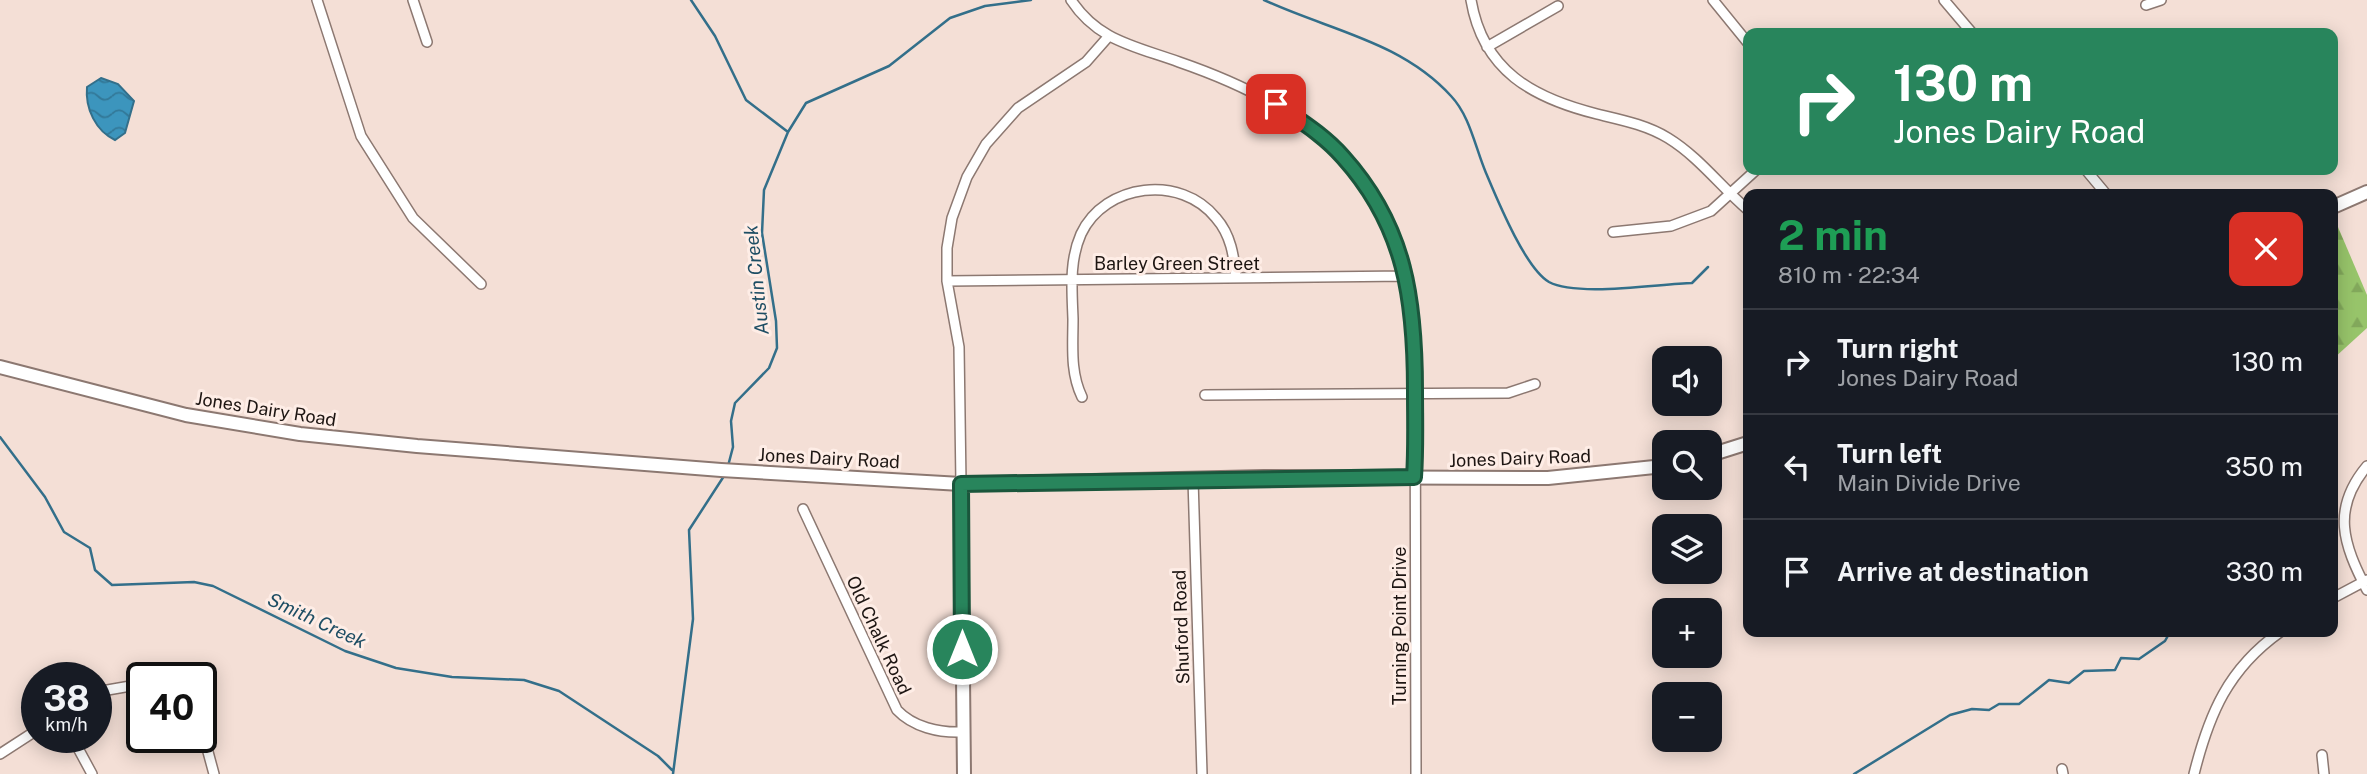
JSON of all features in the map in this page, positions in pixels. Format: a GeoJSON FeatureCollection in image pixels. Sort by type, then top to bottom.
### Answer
{"type":"FeatureCollection","features":[{"type":"Feature","properties":{"kind":"street"},"geometry":{"type":"LineString","coordinates":[[317,0],[361,136],[414,218],[481,284]]}},
{"type":"Feature","properties":{"kind":"street"},"geometry":{"type":"LineString","coordinates":[[413,0],[427,43]]}},
{"type":"Feature","properties":{"kind":"street"},"geometry":{"type":"LineString","coordinates":[[964,774],[959,347],[947,281],[947,248],[952,218],[967,177],[986,144],[1018,108],[1086,62],[1108,37],[1078,11],[1071,0]]}},
{"type":"Feature","properties":{"kind":"street"},"geometry":{"type":"LineString","coordinates":[[1471,0],[1476,22],[1487,47],[1512,76],[1542,97],[1634,123],[1667,137],[1705,168],[1743,206]]}},
{"type":"Feature","properties":{"kind":"street"},"geometry":{"type":"LineString","coordinates":[[1713,0],[1743,38]]}},
{"type":"Feature","properties":{"kind":"street"},"geometry":{"type":"LineString","coordinates":[[1944,0],[1968,28]]}},
{"type":"Feature","properties":{"kind":"street"},"geometry":{"type":"LineString","coordinates":[[2146,5],[2161,0]]}},
{"type":"Feature","properties":{"kind":"street"},"geometry":{"type":"LineString","coordinates":[[1487,47],[1558,6]]}},
{"type":"Feature","properties":{"kind":"street","name":"Turning Point Drive"},"geometry":{"type":"LineString","coordinates":[[1108,37],[1229,79],[1276,104],[1316,132],[1342,155],[1374,196],[1394,234],[1407,276],[1415,332],[1416,774]]}},
{"type":"Feature","properties":{"kind":"street"},"geometry":{"type":"LineString","coordinates":[[1613,232],[1671,226],[1711,211],[1751,175]]}},
{"type":"Feature","properties":{"kind":"street"},"geometry":{"type":"LineString","coordinates":[[2090,175],[2102,189]]}},
{"type":"Feature","properties":{"kind":"street"},"geometry":{"type":"LineString","coordinates":[[1082,397],[1073,379],[1072,280],[1076,248],[1093,216],[1117,198],[1155,188],[1191,198],[1216,217],[1232,248],[1236,278]]}},
{"type":"Feature","properties":{"kind":"street"},"geometry":{"type":"LineString","coordinates":[[2338,205],[2367,192]]}},
{"type":"Feature","properties":{"kind":"street","name":"Barley Green Street"},"geometry":{"type":"LineString","coordinates":[[947,281],[1407,276]]}},
{"type":"Feature","properties":{"kind":"street","name":"Jones Dairy Road"},"geometry":{"type":"LineString","coordinates":[[0,367],[186,415],[300,434],[417,446],[727,470],[961,484],[1193,479],[1548,478],[1652,467]]}},
{"type":"Feature","properties":{"kind":"street"},"geometry":{"type":"LineString","coordinates":[[1205,395],[1508,393],[1535,384]]}},
{"type":"Feature","properties":{"kind":"street"},"geometry":{"type":"LineString","coordinates":[[1722,451],[1743,445]]}},
{"type":"Feature","properties":{"kind":"street"},"geometry":{"type":"LineString","coordinates":[[2338,596],[2366,584],[2346,544],[2343,519],[2346,502],[2355,482],[2367,466]]}},
{"type":"Feature","properties":{"kind":"street","name":"Shuford Road"},"geometry":{"type":"LineString","coordinates":[[1193,479],[1202,774]]}},
{"type":"Feature","properties":{"kind":"street","name":"Old Chalk Road"},"geometry":{"type":"LineString","coordinates":[[803,509],[897,710],[906,720],[920,726],[962,732]]}},
{"type":"Feature","properties":{"kind":"street"},"geometry":{"type":"LineString","coordinates":[[2194,774],[2206,727],[2225,689],[2245,662],[2274,637]]}},
{"type":"Feature","properties":{"kind":"street"},"geometry":{"type":"LineString","coordinates":[[0,754],[21,740]]}},
{"type":"Feature","properties":{"kind":"street"},"geometry":{"type":"LineString","coordinates":[[81,753],[92,774]]}},
{"type":"Feature","properties":{"kind":"street"},"geometry":{"type":"LineString","coordinates":[[208,753],[214,774]]}},
{"type":"Feature","properties":{"kind":"street"},"geometry":{"type":"LineString","coordinates":[[2322,755],[2324,774]]}},
{"type":"Feature","properties":{"kind":"green space"},"geometry":{"type":"Polygon","coordinates":[[[2338,227],[2367,295],[2367,328],[2338,354],[2338,227]]]}},
{"type":"Feature","properties":{"kind":"water"},"geometry":{"type":"Polygon","coordinates":[[[101,78],[118,84],[134,101],[125,133],[115,140],[97,125],[88,103],[87,87],[101,78]]]}},
{"type":"Feature","properties":{"kind":"waterway"},"geometry":{"type":"LineString","coordinates":[[691,0],[715,36],[746,100],[788,132]]}},
{"type":"Feature","properties":{"kind":"waterway","name":"Austin Creek"},"geometry":{"type":"LineString","coordinates":[[728,466],[733,447],[731,421],[735,403],[769,368],[777,348],[776,321],[762,233],[764,190],[788,132],[806,103],[889,66],[950,18],[985,6],[1031,0]]}},
{"type":"Feature","properties":{"kind":"waterway"},"geometry":{"type":"LineString","coordinates":[[1264,0],[1387,49],[1431,77],[1451,96],[1468,122],[1486,173],[1521,248],[1549,282],[1578,289],[1692,283],[1708,267]]}},
{"type":"Feature","properties":{"kind":"waterway","name":"Smith Creek"},"geometry":{"type":"LineString","coordinates":[[0,437],[45,497],[64,532],[90,548],[95,570],[112,585],[194,582],[213,586],[345,651],[396,668],[452,677],[524,680],[559,691],[658,756],[672,770]]}},
{"type":"Feature","properties":{"kind":"waterway","name":"Austin Creek"},"geometry":{"type":"LineString","coordinates":[[673,774],[693,619],[689,530],[724,476]]}},
{"type":"Feature","properties":{"kind":"waterway"},"geometry":{"type":"LineString","coordinates":[[1854,774],[1950,715],[1972,709],[1989,710],[1999,704],[2019,704],[2049,680],[2069,683],[2084,671],[2115,670],[2121,658],[2139,659],[2167,637]]}},
{"type":"Feature","properties":{"kind":"route"},"geometry":{"type":"LineString","coordinates":[[962,649],[961,484],[1264,477],[1414,477],[1415,332],[1407,276],[1394,234],[1374,196],[1342,155],[1316,132],[1276,104]]}}]}
